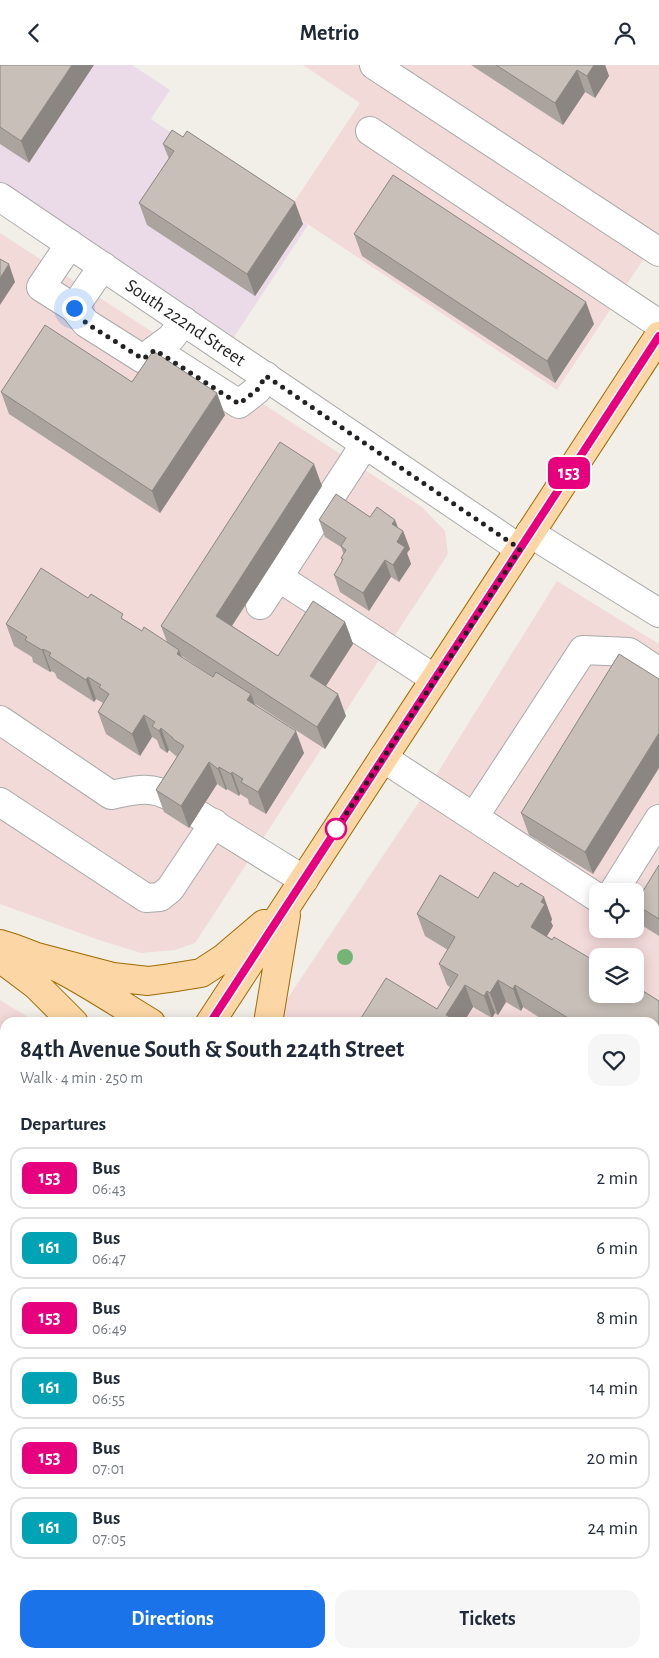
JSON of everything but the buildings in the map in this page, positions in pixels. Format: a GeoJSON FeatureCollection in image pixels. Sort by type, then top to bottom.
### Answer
{"type":"FeatureCollection","features":[{"type":"Feature","properties":{"kind":"main road"},"geometry":{"type":"LineString","coordinates":[[214,1017],[659,336]]}},
{"type":"Feature","properties":{"kind":"main road"},"geometry":{"type":"LineString","coordinates":[[0,944],[33,956],[113,977],[148,981],[201,973],[224,958],[288,903]]}},
{"type":"Feature","properties":{"kind":"main road"},"geometry":{"type":"LineString","coordinates":[[269,1017],[288,903]]}},
{"type":"Feature","properties":{"kind":"main road"},"geometry":{"type":"LineString","coordinates":[[33,956],[68,973],[141,1017]]}},
{"type":"Feature","properties":{"kind":"main road"},"geometry":{"type":"LineString","coordinates":[[0,958],[36,985],[68,1017]]}},
{"type":"Feature","properties":{"kind":"street"},"geometry":{"type":"LineString","coordinates":[[374,65],[659,252]]}},
{"type":"Feature","properties":{"kind":"street"},"geometry":{"type":"LineString","coordinates":[[370,131],[659,324]]}},
{"type":"Feature","properties":{"kind":"street","name":"South 222nd Street"},"geometry":{"type":"LineString","coordinates":[[0,197],[365,444],[525,541],[659,613]]}},
{"type":"Feature","properties":{"kind":"street"},"geometry":{"type":"LineString","coordinates":[[70,244],[41,287],[74,308],[86,323],[143,359],[171,338],[184,321]]}},
{"type":"Feature","properties":{"kind":"street"},"geometry":{"type":"LineString","coordinates":[[74,308],[103,266]]}},
{"type":"Feature","properties":{"kind":"street"},"geometry":{"type":"LineString","coordinates":[[155,350],[239,404],[257,390],[266,376]]}},
{"type":"Feature","properties":{"kind":"street"},"geometry":{"type":"LineString","coordinates":[[260,605],[365,444]]}},
{"type":"Feature","properties":{"kind":"street"},"geometry":{"type":"LineString","coordinates":[[278,577],[435,679]]}},
{"type":"Feature","properties":{"kind":"street"},"geometry":{"type":"LineString","coordinates":[[474,817],[583,650],[629,652],[659,672]]}},
{"type":"Feature","properties":{"kind":"street"},"geometry":{"type":"LineString","coordinates":[[0,720],[112,795],[145,788],[164,792],[173,798]]}},
{"type":"Feature","properties":{"kind":"street"},"geometry":{"type":"LineString","coordinates":[[383,758],[589,892]]}},
{"type":"Feature","properties":{"kind":"street"},"geometry":{"type":"LineString","coordinates":[[0,802],[146,898],[160,897],[170,889],[206,819],[304,879]]}},
{"type":"Feature","properties":{"kind":"street"},"geometry":{"type":"LineString","coordinates":[[619,883],[659,819]]}},
{"type":"Feature","properties":{"kind":"shaded area"},"geometry":{"type":"Polygon","coordinates":[[[0,65],[132,65],[170,90],[151,119],[308,225],[234,337],[0,182],[0,65]]]}},
{"type":"Feature","properties":{"kind":"shaded area"},"geometry":{"type":"Polygon","coordinates":[[[303,65],[659,65],[659,236],[557,390],[288,211],[360,103],[303,65]]]}},
{"type":"Feature","properties":{"kind":"shaded area"},"geometry":{"type":"Polygon","coordinates":[[[0,233],[422,507],[445,531],[448,554],[195,943],[175,950],[141,953],[99,940],[0,904],[0,233]]]}},
{"type":"Feature","properties":{"kind":"shaded area"},"geometry":{"type":"Polygon","coordinates":[[[557,581],[659,644],[659,1017],[275,1017],[423,796],[557,581]]]}},
{"type":"Feature","properties":{"kind":"shaded area"},"geometry":{"type":"Polygon","coordinates":[[[0,1000],[28,1017],[0,1017],[0,1000]]]}},
{"type":"Feature","properties":{"kind":"bus line","name":"153"},"geometry":{"type":"LineString","coordinates":[[214,1017],[659,336]]}},
{"type":"Feature","properties":{"kind":"route"},"geometry":{"type":"LineString","coordinates":[[74,308],[86,323],[143,359],[155,350],[239,404],[257,390],[266,376],[520,549],[336,829]]}}]}
